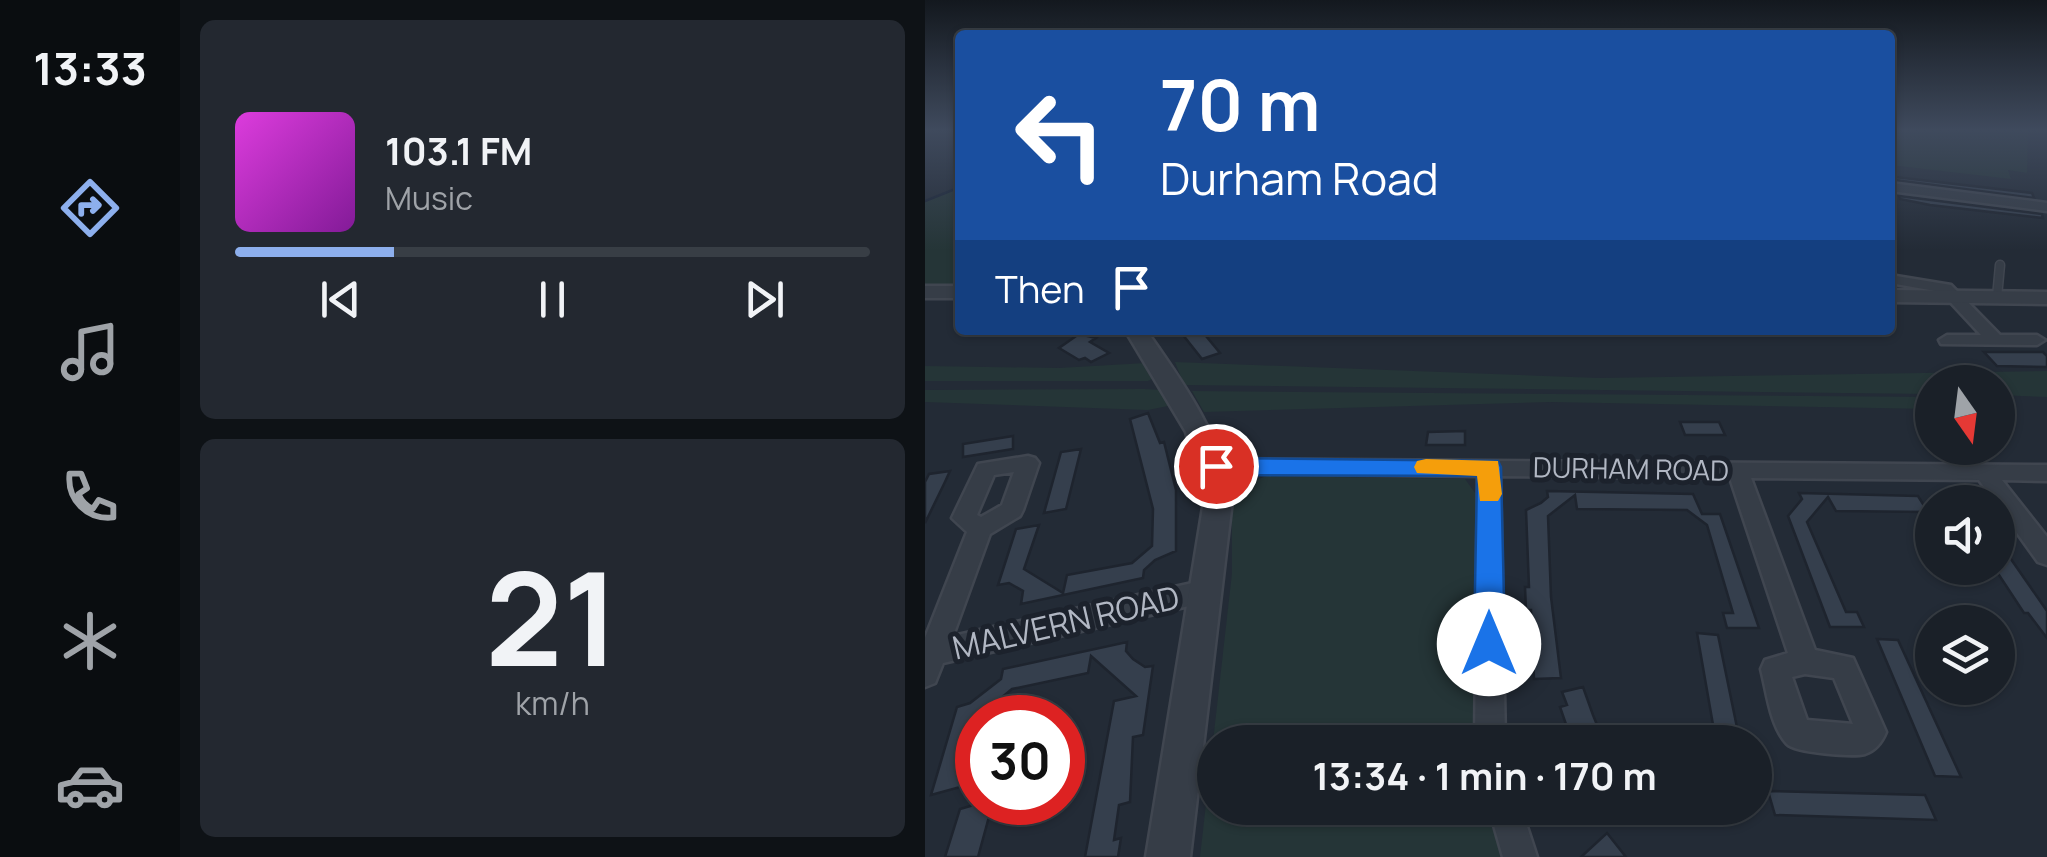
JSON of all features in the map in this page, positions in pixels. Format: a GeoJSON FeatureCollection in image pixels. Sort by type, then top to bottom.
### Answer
{"type":"FeatureCollection","features":[{"type":"Feature","properties":{"kind":"street"},"geometry":{"type":"LineString","coordinates":[[1895,188],[2047,207]]}},
{"type":"Feature","properties":{"kind":"street"},"geometry":{"type":"LineString","coordinates":[[1895,280],[1946,288],[1996,340]]}},
{"type":"Feature","properties":{"kind":"street"},"geometry":{"type":"LineString","coordinates":[[925,292],[955,292]]}},
{"type":"Feature","properties":{"kind":"street"},"geometry":{"type":"LineString","coordinates":[[1895,296],[2047,298]]}},
{"type":"Feature","properties":{"kind":"street"},"geometry":{"type":"LineString","coordinates":[[1138,335],[1179,394],[1216,466],[1219,501],[1168,857]]}},
{"type":"Feature","properties":{"kind":"street"},"geometry":{"type":"LineString","coordinates":[[1947,340],[2037,340]]}},
{"type":"Feature","properties":{"kind":"street","name":"DURHAM ROAD"},"geometry":{"type":"LineString","coordinates":[[1216,466],[2047,473]]}},
{"type":"Feature","properties":{"kind":"street"},"geometry":{"type":"LineString","coordinates":[[1489,467],[1490,725]]}},
{"type":"Feature","properties":{"kind":"street"},"geometry":{"type":"LineString","coordinates":[[1738,470],[1805,662]]}},
{"type":"Feature","properties":{"kind":"street"},"geometry":{"type":"LineString","coordinates":[[1985,473],[2047,555]]}},
{"type":"Feature","properties":{"kind":"street"},"geometry":{"type":"LineString","coordinates":[[928,661],[980,529]]}},
{"type":"Feature","properties":{"kind":"street","name":"MALVERN ROAD"},"geometry":{"type":"LineString","coordinates":[[928,661],[1206,591]]}},
{"type":"Feature","properties":{"kind":"street"},"geometry":{"type":"LineString","coordinates":[[1510,825],[1520,857]]}},
{"type":"Feature","properties":{"kind":"lane"},"geometry":{"type":"LineString","coordinates":[[1997,297],[2000,265]]}},
{"type":"Feature","properties":{"kind":"shaded area"},"geometry":{"type":"Polygon","coordinates":[[[1933,170],[2027,170],[2027,173],[2008,170],[2011,179],[1933,170]]]}},
{"type":"Feature","properties":{"kind":"shaded area"},"geometry":{"type":"Polygon","coordinates":[[[955,189],[955,286],[925,289],[925,201],[955,189]]]}},
{"type":"Feature","properties":{"kind":"shaded area"},"geometry":{"type":"Polygon","coordinates":[[[1175,362],[1599,378],[1915,373],[1915,394],[1184,385],[1175,362]]]}},
{"type":"Feature","properties":{"kind":"shaded area"},"geometry":{"type":"Polygon","coordinates":[[[1146,363],[1154,378],[1148,381],[925,381],[925,366],[1059,368],[1146,363]]]}},
{"type":"Feature","properties":{"kind":"shaded area"},"geometry":{"type":"Polygon","coordinates":[[[2047,371],[2047,397],[2015,396],[2015,372],[2047,371]]]}},
{"type":"Feature","properties":{"kind":"shaded area"},"geometry":{"type":"Polygon","coordinates":[[[925,390],[1162,390],[1168,406],[1148,410],[925,402],[925,390]]]}},
{"type":"Feature","properties":{"kind":"shaded area"},"geometry":{"type":"Polygon","coordinates":[[[1192,391],[1915,397],[1915,409],[1550,402],[1204,412],[1192,391]]]}},
{"type":"Feature","properties":{"kind":"shaded area"},"geometry":{"type":"Polygon","coordinates":[[[1267,476],[1465,479],[1481,501],[1476,702],[1481,725],[1215,725],[1232,573],[1232,497],[1249,482],[1267,476]]]}},
{"type":"Feature","properties":{"kind":"shaded area"},"geometry":{"type":"Polygon","coordinates":[[[1204,825],[1502,825],[1509,857],[1200,857],[1204,825]]]}},
{"type":"Feature","properties":{"kind":"building"},"geometry":{"type":"Polygon","coordinates":[[[1895,180],[2032,193],[2034,198],[1895,180]]]}},
{"type":"Feature","properties":{"kind":"building"},"geometry":{"type":"Polygon","coordinates":[[[1899,196],[2042,214],[2043,218],[1930,205],[1899,196]]]}},
{"type":"Feature","properties":{"kind":"building"},"geometry":{"type":"Polygon","coordinates":[[[1083,335],[1096,338],[1090,342],[1109,353],[1091,362],[1059,348],[1083,335]]]}},
{"type":"Feature","properties":{"kind":"building"},"geometry":{"type":"Polygon","coordinates":[[[1183,335],[1205,335],[1220,353],[1202,359],[1183,335]]]}},
{"type":"Feature","properties":{"kind":"building"},"geometry":{"type":"Polygon","coordinates":[[[1984,352],[2043,352],[2047,356],[2047,367],[1996,365],[1984,352]]]}},
{"type":"Feature","properties":{"kind":"building"},"geometry":{"type":"Polygon","coordinates":[[[1148,413],[1160,443],[1164,442],[1176,490],[1176,551],[1155,560],[1144,570],[1143,578],[1021,604],[1023,591],[1009,583],[998,585],[1016,529],[1039,525],[1024,569],[1063,593],[1067,575],[1132,563],[1152,546],[1153,509],[1130,419],[1148,413]]]}},
{"type":"Feature","properties":{"kind":"building"},"geometry":{"type":"Polygon","coordinates":[[[1680,422],[1719,422],[1725,435],[1685,435],[1680,422]]]}},
{"type":"Feature","properties":{"kind":"building"},"geometry":{"type":"Polygon","coordinates":[[[1465,431],[1465,445],[1426,445],[1428,432],[1465,431]]]}},
{"type":"Feature","properties":{"kind":"building"},"geometry":{"type":"Polygon","coordinates":[[[1013,436],[1013,449],[963,457],[963,444],[1013,436]]]}},
{"type":"Feature","properties":{"kind":"building"},"geometry":{"type":"Polygon","coordinates":[[[1081,449],[1066,509],[1044,513],[1061,452],[1081,449]]]}},
{"type":"Feature","properties":{"kind":"building"},"geometry":{"type":"Polygon","coordinates":[[[950,471],[925,523],[925,482],[929,474],[950,471]]]}},
{"type":"Feature","properties":{"kind":"building"},"geometry":{"type":"Polygon","coordinates":[[[1547,491],[1693,494],[1702,514],[1720,514],[1759,628],[1727,628],[1723,613],[1733,613],[1707,525],[1687,510],[1577,509],[1575,495],[1548,516],[1551,597],[1561,678],[1534,679],[1531,610],[1526,610],[1526,510],[1548,497],[1547,491]]]}},
{"type":"Feature","properties":{"kind":"building"},"geometry":{"type":"Polygon","coordinates":[[[1799,493],[1915,496],[1915,512],[1836,511],[1828,497],[1807,522],[1846,612],[1857,612],[1864,627],[1830,627],[1788,516],[1802,499],[1799,493]]]}},
{"type":"Feature","properties":{"kind":"building"},"geometry":{"type":"Polygon","coordinates":[[[2015,565],[2047,611],[2047,638],[2006,585],[2015,585],[2015,565]]]}},
{"type":"Feature","properties":{"kind":"building"},"geometry":{"type":"Polygon","coordinates":[[[1697,633],[1718,635],[1737,725],[1713,725],[1697,633]]]}},
{"type":"Feature","properties":{"kind":"building"},"geometry":{"type":"Polygon","coordinates":[[[1877,639],[1898,640],[1915,677],[1915,705],[1928,705],[1961,777],[1935,776],[1877,639]]]}},
{"type":"Feature","properties":{"kind":"building"},"geometry":{"type":"Polygon","coordinates":[[[1127,642],[1126,651],[1133,659],[1145,667],[1153,666],[1143,735],[1133,737],[1130,802],[1119,805],[1114,840],[1121,838],[1118,857],[1085,857],[1114,701],[1136,696],[1091,656],[1088,673],[1012,689],[1005,695],[980,695],[1001,679],[1003,669],[1127,642]]]}},
{"type":"Feature","properties":{"kind":"building"},"geometry":{"type":"Polygon","coordinates":[[[1583,687],[1598,725],[1566,725],[1560,707],[1567,705],[1562,692],[1583,687]]]}},
{"type":"Feature","properties":{"kind":"building"},"geometry":{"type":"Polygon","coordinates":[[[955,714],[955,788],[931,795],[955,714]]]}},
{"type":"Feature","properties":{"kind":"building"},"geometry":{"type":"Polygon","coordinates":[[[1772,791],[1925,795],[1936,820],[1775,815],[1772,791]]]}},
{"type":"Feature","properties":{"kind":"building"},"geometry":{"type":"Polygon","coordinates":[[[955,825],[987,825],[978,857],[945,857],[955,825]]]}},
{"type":"Feature","properties":{"kind":"building"},"geometry":{"type":"Polygon","coordinates":[[[1607,833],[1626,857],[1581,857],[1607,833]]]}},
{"type":"Feature","properties":{"kind":"waterway"},"geometry":{"type":"LineString","coordinates":[[925,201],[955,189]]}},
{"type":"Feature","properties":{"kind":"slow traffic"},"geometry":{"type":"LineString","coordinates":[[1426,467],[1489,467],[1489,494]]}},
{"type":"Feature","properties":{"kind":"route"},"geometry":{"type":"LineString","coordinates":[[1216,466],[1489,467],[1489,644]]}}]}
